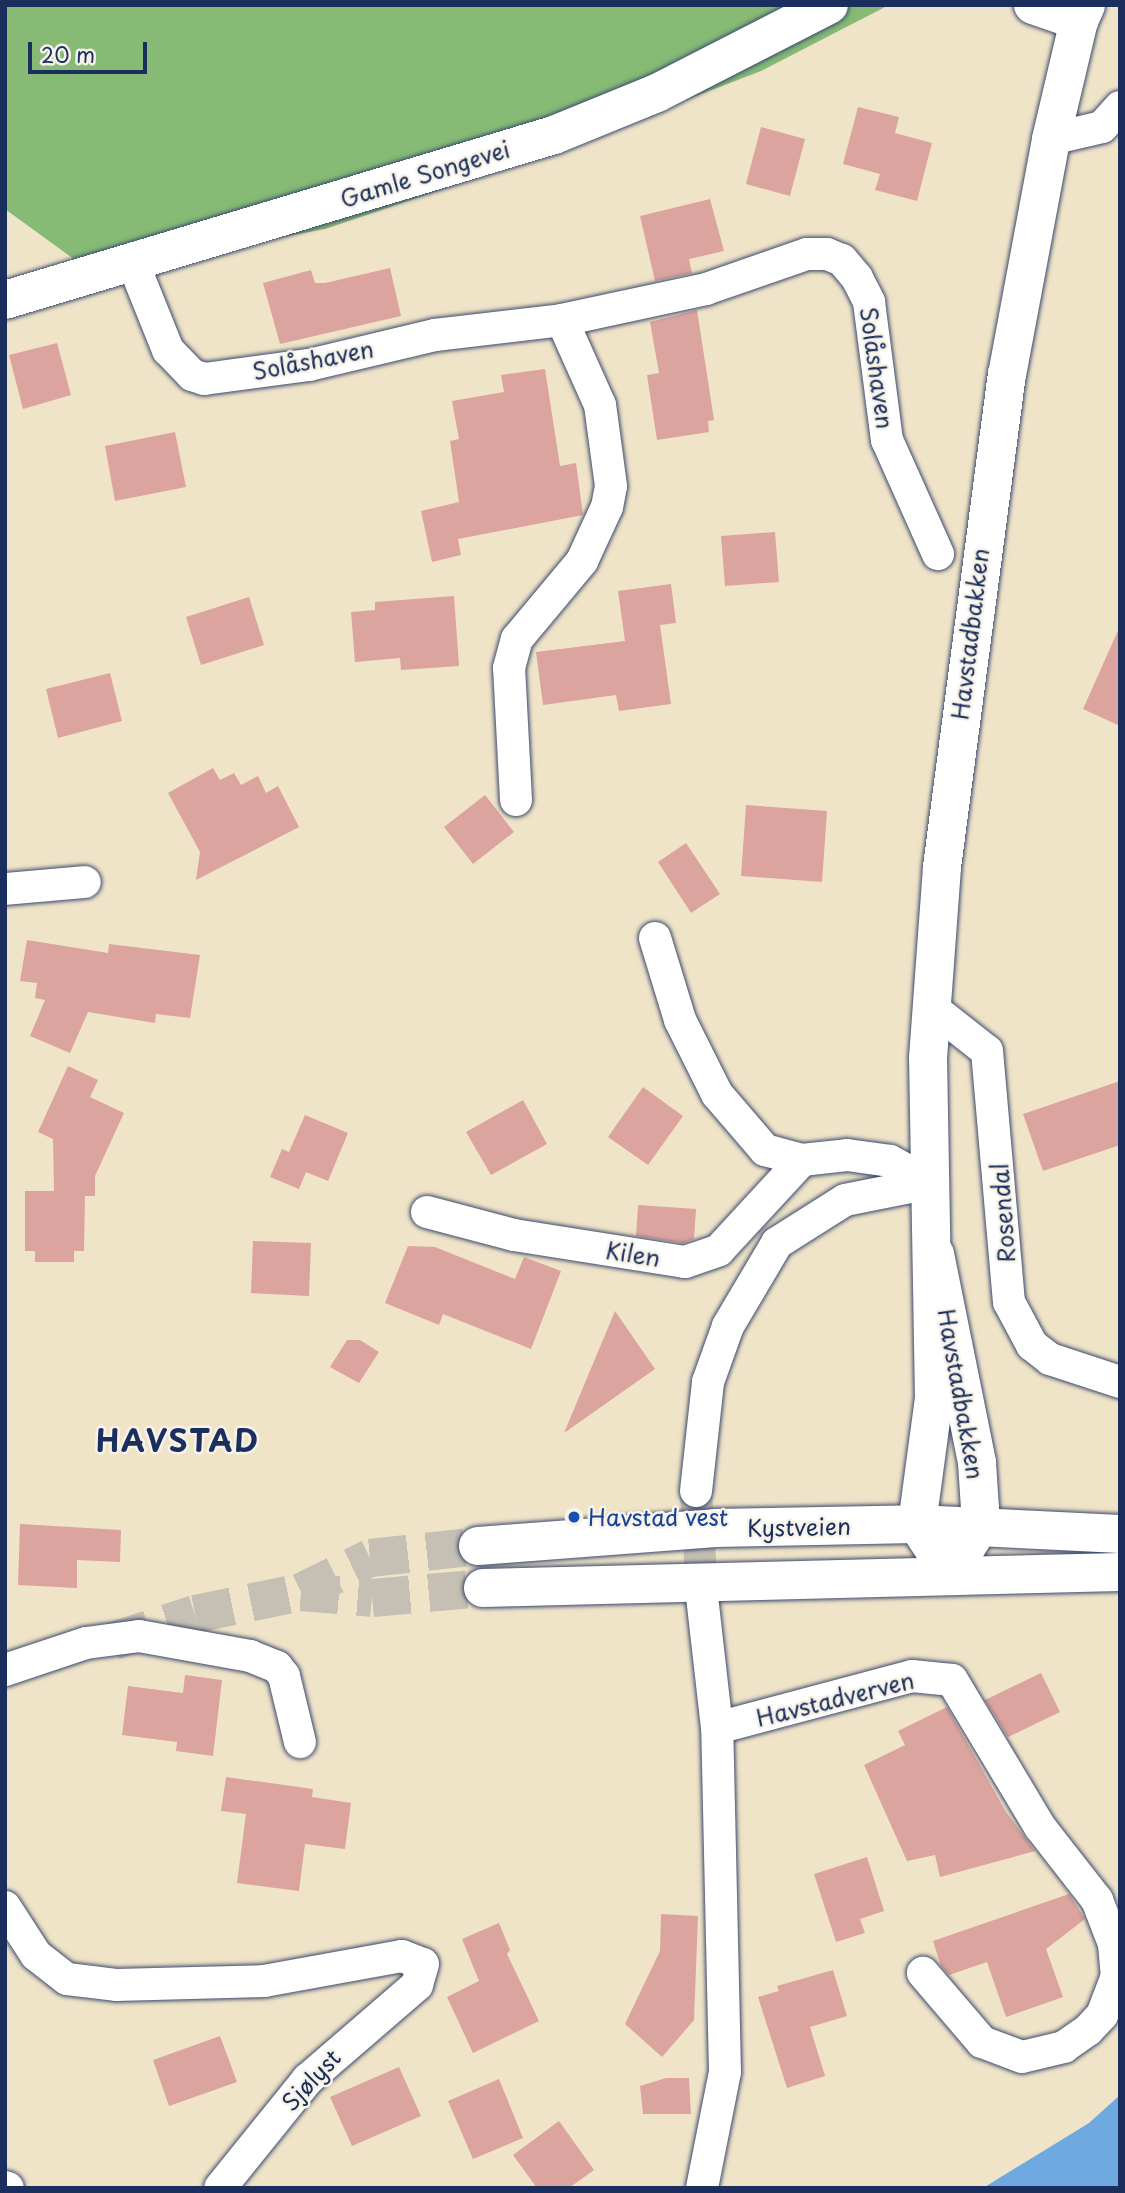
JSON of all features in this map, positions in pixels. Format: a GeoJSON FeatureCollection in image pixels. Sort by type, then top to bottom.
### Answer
{"type":"FeatureCollection","features":[{"type":"Feature","properties":{"kind":"main road","name":"Gamle Songevei"},"geometry":{"type":"LineString","coordinates":[[5,300],[554,135],[657,93],[829,5]]}},
{"type":"Feature","properties":{"kind":"main road"},"geometry":{"type":"LineString","coordinates":[[1033,5],[1083,13]]}},
{"type":"Feature","properties":{"kind":"main road","name":"Havstadbakken"},"geometry":{"type":"LineString","coordinates":[[917,1524],[934,1399],[935,1254],[931,1183],[931,1007],[945,840],[989,492],[1051,139],[1083,13]]}},
{"type":"Feature","properties":{"kind":"main road","name":"Havstadbakken"},"geometry":{"type":"LineString","coordinates":[[935,1254],[977,1463],[979,1527]]}},
{"type":"Feature","properties":{"kind":"main road"},"geometry":{"type":"LineString","coordinates":[[917,1524],[950,1574]]}},
{"type":"Feature","properties":{"kind":"main road","name":"Kystveien"},"geometry":{"type":"LineString","coordinates":[[478,1546],[715,1528],[917,1524],[1120,1534]]}},
{"type":"Feature","properties":{"kind":"main road"},"geometry":{"type":"LineString","coordinates":[[950,1574],[979,1527]]}},
{"type":"Feature","properties":{"kind":"main road"},"geometry":{"type":"LineString","coordinates":[[483,1588],[950,1574],[1120,1572]]}},
{"type":"Feature","properties":{"kind":"street"},"geometry":{"type":"LineString","coordinates":[[1051,139],[1102,127],[1120,107]]}},
{"type":"Feature","properties":{"kind":"street","name":"Solåshaven"},"geometry":{"type":"LineString","coordinates":[[134,263],[167,350],[192,375],[204,379],[309,365],[435,335],[562,320],[706,289],[807,254],[842,260],[858,278],[869,302],[887,440],[938,554]]}},
{"type":"Feature","properties":{"kind":"street"},"geometry":{"type":"LineString","coordinates":[[516,800],[517,752],[509,668],[517,639],[582,561],[611,486],[600,405],[562,320]]}},
{"type":"Feature","properties":{"kind":"street"},"geometry":{"type":"LineString","coordinates":[[5,889],[85,882]]}},
{"type":"Feature","properties":{"kind":"street"},"geometry":{"type":"LineString","coordinates":[[655,938],[680,1020],[718,1094],[765,1150],[802,1160],[848,1155],[890,1161],[931,1183]]}},
{"type":"Feature","properties":{"kind":"street","name":"Rosendal"},"geometry":{"type":"LineString","coordinates":[[931,1007],[988,1051],[1009,1302],[1032,1345],[1050,1359],[1120,1382]]}},
{"type":"Feature","properties":{"kind":"street","name":"Kilen"},"geometry":{"type":"LineString","coordinates":[[427,1212],[514,1235],[685,1262],[719,1250],[802,1160]]}},
{"type":"Feature","properties":{"kind":"street"},"geometry":{"type":"LineString","coordinates":[[696,1491],[708,1382],[728,1326],[777,1243],[845,1200],[931,1183]]}},
{"type":"Feature","properties":{"kind":"street"},"geometry":{"type":"LineString","coordinates":[[702,1596],[717,1728],[725,2072],[702,2188]]}},
{"type":"Feature","properties":{"kind":"street"},"geometry":{"type":"LineString","coordinates":[[5,1670],[86,1643],[139,1636],[250,1656],[277,1667],[284,1676],[300,1742]]}},
{"type":"Feature","properties":{"kind":"street","name":"Havstadverven"},"geometry":{"type":"LineString","coordinates":[[717,1728],[912,1676],[952,1680],[1040,1827],[1097,1900],[1114,1944],[1117,1976],[1102,2015],[1088,2030],[1064,2047],[1021,2057],[982,2042],[923,1973]]}},
{"type":"Feature","properties":{"kind":"street","name":"Sjølyst"},"geometry":{"type":"LineString","coordinates":[[5,1907],[36,1955],[67,1979],[117,1985],[264,1981],[402,1956],[423,1964],[417,1985],[308,2079],[220,2188]]}},
{"type":"Feature","properties":{"kind":"green space"},"geometry":{"type":"Polygon","coordinates":[[[5,5],[889,5],[761,71],[541,156],[325,229],[93,273],[5,209],[5,5]]]}},
{"type":"Feature","properties":{"kind":"water"},"geometry":{"type":"Polygon","coordinates":[[[1120,2095],[1120,2188],[983,2188],[1089,2123],[1120,2095]]]}},
{"type":"Feature","properties":{"kind":"building"},"geometry":{"type":"Polygon","coordinates":[[[858,107],[899,117],[895,133],[932,143],[917,201],[875,190],[880,174],[843,164],[858,107]]]}},
{"type":"Feature","properties":{"kind":"building"},"geometry":{"type":"Polygon","coordinates":[[[761,127],[805,139],[790,196],[746,184],[761,127]]]}},
{"type":"Feature","properties":{"kind":"building"},"geometry":{"type":"Polygon","coordinates":[[[710,199],[724,251],[689,259],[692,273],[655,281],[640,216],[710,199]]]}},
{"type":"Feature","properties":{"kind":"building"},"geometry":{"type":"Polygon","coordinates":[[[390,268],[401,316],[280,344],[263,283],[311,270],[315,283],[325,283],[390,268]]]}},
{"type":"Feature","properties":{"kind":"building"},"geometry":{"type":"Polygon","coordinates":[[[697,310],[714,420],[708,421],[709,432],[657,440],[647,375],[659,373],[650,322],[697,310]]]}},
{"type":"Feature","properties":{"kind":"building"},"geometry":{"type":"Polygon","coordinates":[[[57,343],[71,395],[23,409],[9,355],[57,343]]]}},
{"type":"Feature","properties":{"kind":"building"},"geometry":{"type":"Polygon","coordinates":[[[545,369],[560,466],[576,463],[583,515],[458,539],[461,555],[432,562],[421,511],[459,502],[450,441],[459,439],[452,401],[504,392],[501,375],[545,369]]]}},
{"type":"Feature","properties":{"kind":"building"},"geometry":{"type":"Polygon","coordinates":[[[175,432],[186,487],[115,501],[105,446],[175,432]]]}},
{"type":"Feature","properties":{"kind":"building"},"geometry":{"type":"Polygon","coordinates":[[[775,532],[779,582],[725,586],[721,536],[775,532]]]}},
{"type":"Feature","properties":{"kind":"building"},"geometry":{"type":"Polygon","coordinates":[[[671,584],[676,623],[660,625],[671,704],[619,711],[616,695],[543,705],[536,652],[625,641],[618,591],[671,584]]]}},
{"type":"Feature","properties":{"kind":"building"},"geometry":{"type":"Polygon","coordinates":[[[454,596],[459,666],[401,670],[400,658],[355,662],[351,612],[375,610],[375,602],[454,596]]]}},
{"type":"Feature","properties":{"kind":"building"},"geometry":{"type":"Polygon","coordinates":[[[249,597],[264,645],[201,665],[186,617],[249,597]]]}},
{"type":"Feature","properties":{"kind":"building"},"geometry":{"type":"Polygon","coordinates":[[[1120,626],[1120,726],[1083,709],[1120,626]]]}},
{"type":"Feature","properties":{"kind":"building"},"geometry":{"type":"Polygon","coordinates":[[[110,673],[122,721],[58,738],[46,689],[110,673]]]}},
{"type":"Feature","properties":{"kind":"building"},"geometry":{"type":"Polygon","coordinates":[[[213,768],[220,780],[234,773],[241,785],[258,776],[266,793],[278,786],[299,827],[196,880],[200,852],[168,793],[213,768]]]}},
{"type":"Feature","properties":{"kind":"building"},"geometry":{"type":"Polygon","coordinates":[[[485,795],[514,832],[473,864],[444,827],[485,795]]]}},
{"type":"Feature","properties":{"kind":"building"},"geometry":{"type":"Polygon","coordinates":[[[746,805],[827,811],[822,882],[741,876],[746,805]]]}},
{"type":"Feature","properties":{"kind":"building"},"geometry":{"type":"Polygon","coordinates":[[[686,843],[720,894],[691,913],[658,862],[686,843]]]}},
{"type":"Feature","properties":{"kind":"building"},"geometry":{"type":"Polygon","coordinates":[[[27,940],[108,953],[109,944],[200,955],[190,1018],[156,1014],[155,1023],[88,1012],[70,1053],[30,1036],[45,1000],[35,998],[37,983],[20,981],[27,940]]]}},
{"type":"Feature","properties":{"kind":"building"},"geometry":{"type":"Polygon","coordinates":[[[68,1066],[98,1080],[90,1097],[124,1113],[95,1176],[95,1196],[85,1196],[84,1251],[74,1251],[74,1262],[35,1262],[35,1251],[25,1251],[25,1191],[54,1191],[53,1139],[38,1132],[68,1066]]]}},
{"type":"Feature","properties":{"kind":"building"},"geometry":{"type":"Polygon","coordinates":[[[1120,1081],[1120,1145],[1043,1171],[1023,1114],[1120,1081]]]}},
{"type":"Feature","properties":{"kind":"building"},"geometry":{"type":"Polygon","coordinates":[[[643,1087],[683,1116],[648,1165],[608,1137],[643,1087]]]}},
{"type":"Feature","properties":{"kind":"building"},"geometry":{"type":"Polygon","coordinates":[[[523,1100],[547,1144],[491,1175],[466,1132],[523,1100]]]}},
{"type":"Feature","properties":{"kind":"building"},"geometry":{"type":"Polygon","coordinates":[[[305,1115],[348,1133],[328,1181],[306,1172],[299,1189],[270,1177],[282,1149],[289,1152],[305,1115]]]}},
{"type":"Feature","properties":{"kind":"building"},"geometry":{"type":"Polygon","coordinates":[[[638,1205],[696,1209],[694,1239],[683,1243],[636,1236],[638,1205]]]}},
{"type":"Feature","properties":{"kind":"building"},"geometry":{"type":"Polygon","coordinates":[[[253,1241],[311,1243],[309,1296],[251,1293],[253,1241]]]}},
{"type":"Feature","properties":{"kind":"building"},"geometry":{"type":"Polygon","coordinates":[[[408,1246],[435,1247],[515,1279],[524,1257],[561,1271],[531,1349],[443,1314],[439,1325],[385,1303],[408,1246]]]}},
{"type":"Feature","properties":{"kind":"building"},"geometry":{"type":"Polygon","coordinates":[[[615,1311],[655,1369],[564,1433],[615,1311]]]}},
{"type":"Feature","properties":{"kind":"building"},"geometry":{"type":"Polygon","coordinates":[[[347,1340],[360,1340],[379,1352],[359,1383],[330,1367],[347,1340]]]}},
{"type":"Feature","properties":{"kind":"building"},"geometry":{"type":"Polygon","coordinates":[[[20,1524],[121,1530],[120,1562],[77,1560],[77,1588],[18,1585],[20,1524]]]}},
{"type":"Feature","properties":{"kind":"building"},"geometry":{"type":"Polygon","coordinates":[[[1041,1673],[1060,1712],[1008,1737],[985,1700],[1041,1673]]]}},
{"type":"Feature","properties":{"kind":"building"},"geometry":{"type":"Polygon","coordinates":[[[185,1675],[222,1680],[213,1756],[176,1751],[177,1742],[122,1735],[128,1686],[183,1693],[185,1675]]]}},
{"type":"Feature","properties":{"kind":"building"},"geometry":{"type":"Polygon","coordinates":[[[947,1707],[1006,1812],[1035,1851],[940,1877],[935,1855],[907,1861],[864,1765],[905,1745],[898,1731],[947,1707]]]}},
{"type":"Feature","properties":{"kind":"building"},"geometry":{"type":"Polygon","coordinates":[[[226,1777],[313,1789],[312,1797],[351,1803],[345,1849],[305,1844],[299,1891],[237,1883],[246,1814],[221,1811],[226,1777]]]}},
{"type":"Feature","properties":{"kind":"building"},"geometry":{"type":"Polygon","coordinates":[[[867,1857],[884,1911],[860,1919],[865,1933],[836,1942],[814,1874],[867,1857]]]}},
{"type":"Feature","properties":{"kind":"building"},"geometry":{"type":"Polygon","coordinates":[[[1069,1894],[1085,1919],[1046,1949],[1063,1997],[1006,2017],[987,1962],[949,1975],[941,1966],[933,1941],[1069,1894]]]}},
{"type":"Feature","properties":{"kind":"building"},"geometry":{"type":"Polygon","coordinates":[[[661,1914],[698,1916],[694,2020],[662,2057],[625,2024],[660,1951],[661,1914]]]}},
{"type":"Feature","properties":{"kind":"building"},"geometry":{"type":"Polygon","coordinates":[[[499,1923],[510,1950],[507,1954],[539,2021],[473,2053],[447,1997],[479,1981],[462,1939],[499,1923]]]}},
{"type":"Feature","properties":{"kind":"building"},"geometry":{"type":"Polygon","coordinates":[[[833,1970],[847,2016],[810,2027],[825,2076],[787,2088],[758,1997],[779,1991],[777,1986],[833,1970]]]}},
{"type":"Feature","properties":{"kind":"building"},"geometry":{"type":"Polygon","coordinates":[[[220,2036],[237,2082],[169,2106],[153,2060],[220,2036]]]}},
{"type":"Feature","properties":{"kind":"building"},"geometry":{"type":"Polygon","coordinates":[[[399,2067],[421,2116],[352,2146],[330,2097],[399,2067]]]}},
{"type":"Feature","properties":{"kind":"building"},"geometry":{"type":"Polygon","coordinates":[[[666,2078],[689,2078],[691,2114],[643,2114],[640,2086],[666,2078]]]}},
{"type":"Feature","properties":{"kind":"building"},"geometry":{"type":"Polygon","coordinates":[[[499,2079],[523,2138],[473,2159],[448,2101],[499,2079]]]}},
{"type":"Feature","properties":{"kind":"building"},"geometry":{"type":"Polygon","coordinates":[[[559,2121],[594,2170],[569,2188],[537,2188],[513,2155],[559,2121]]]}},
{"type":"Feature","properties":{"kind":"tunnel"},"geometry":{"type":"LineString","coordinates":[[696,1491],[702,1596]]}},
{"type":"Feature","properties":{"kind":"tunnel"},"geometry":{"type":"LineString","coordinates":[[113,1641],[195,1614],[301,1592],[370,1558],[478,1546]]}},
{"type":"Feature","properties":{"kind":"tunnel"},"geometry":{"type":"LineString","coordinates":[[301,1592],[372,1598],[483,1588]]}},
{"type":"Feature","properties":{"kind":"place","name":"Havstad vest"},"geometry":{"type":"Point","coordinates":[574,1517]}},
{"type":"Feature","properties":{"kind":"district","name":"HAVSTAD"},"geometry":{"type":"Point","coordinates":[178,1440]}}]}
